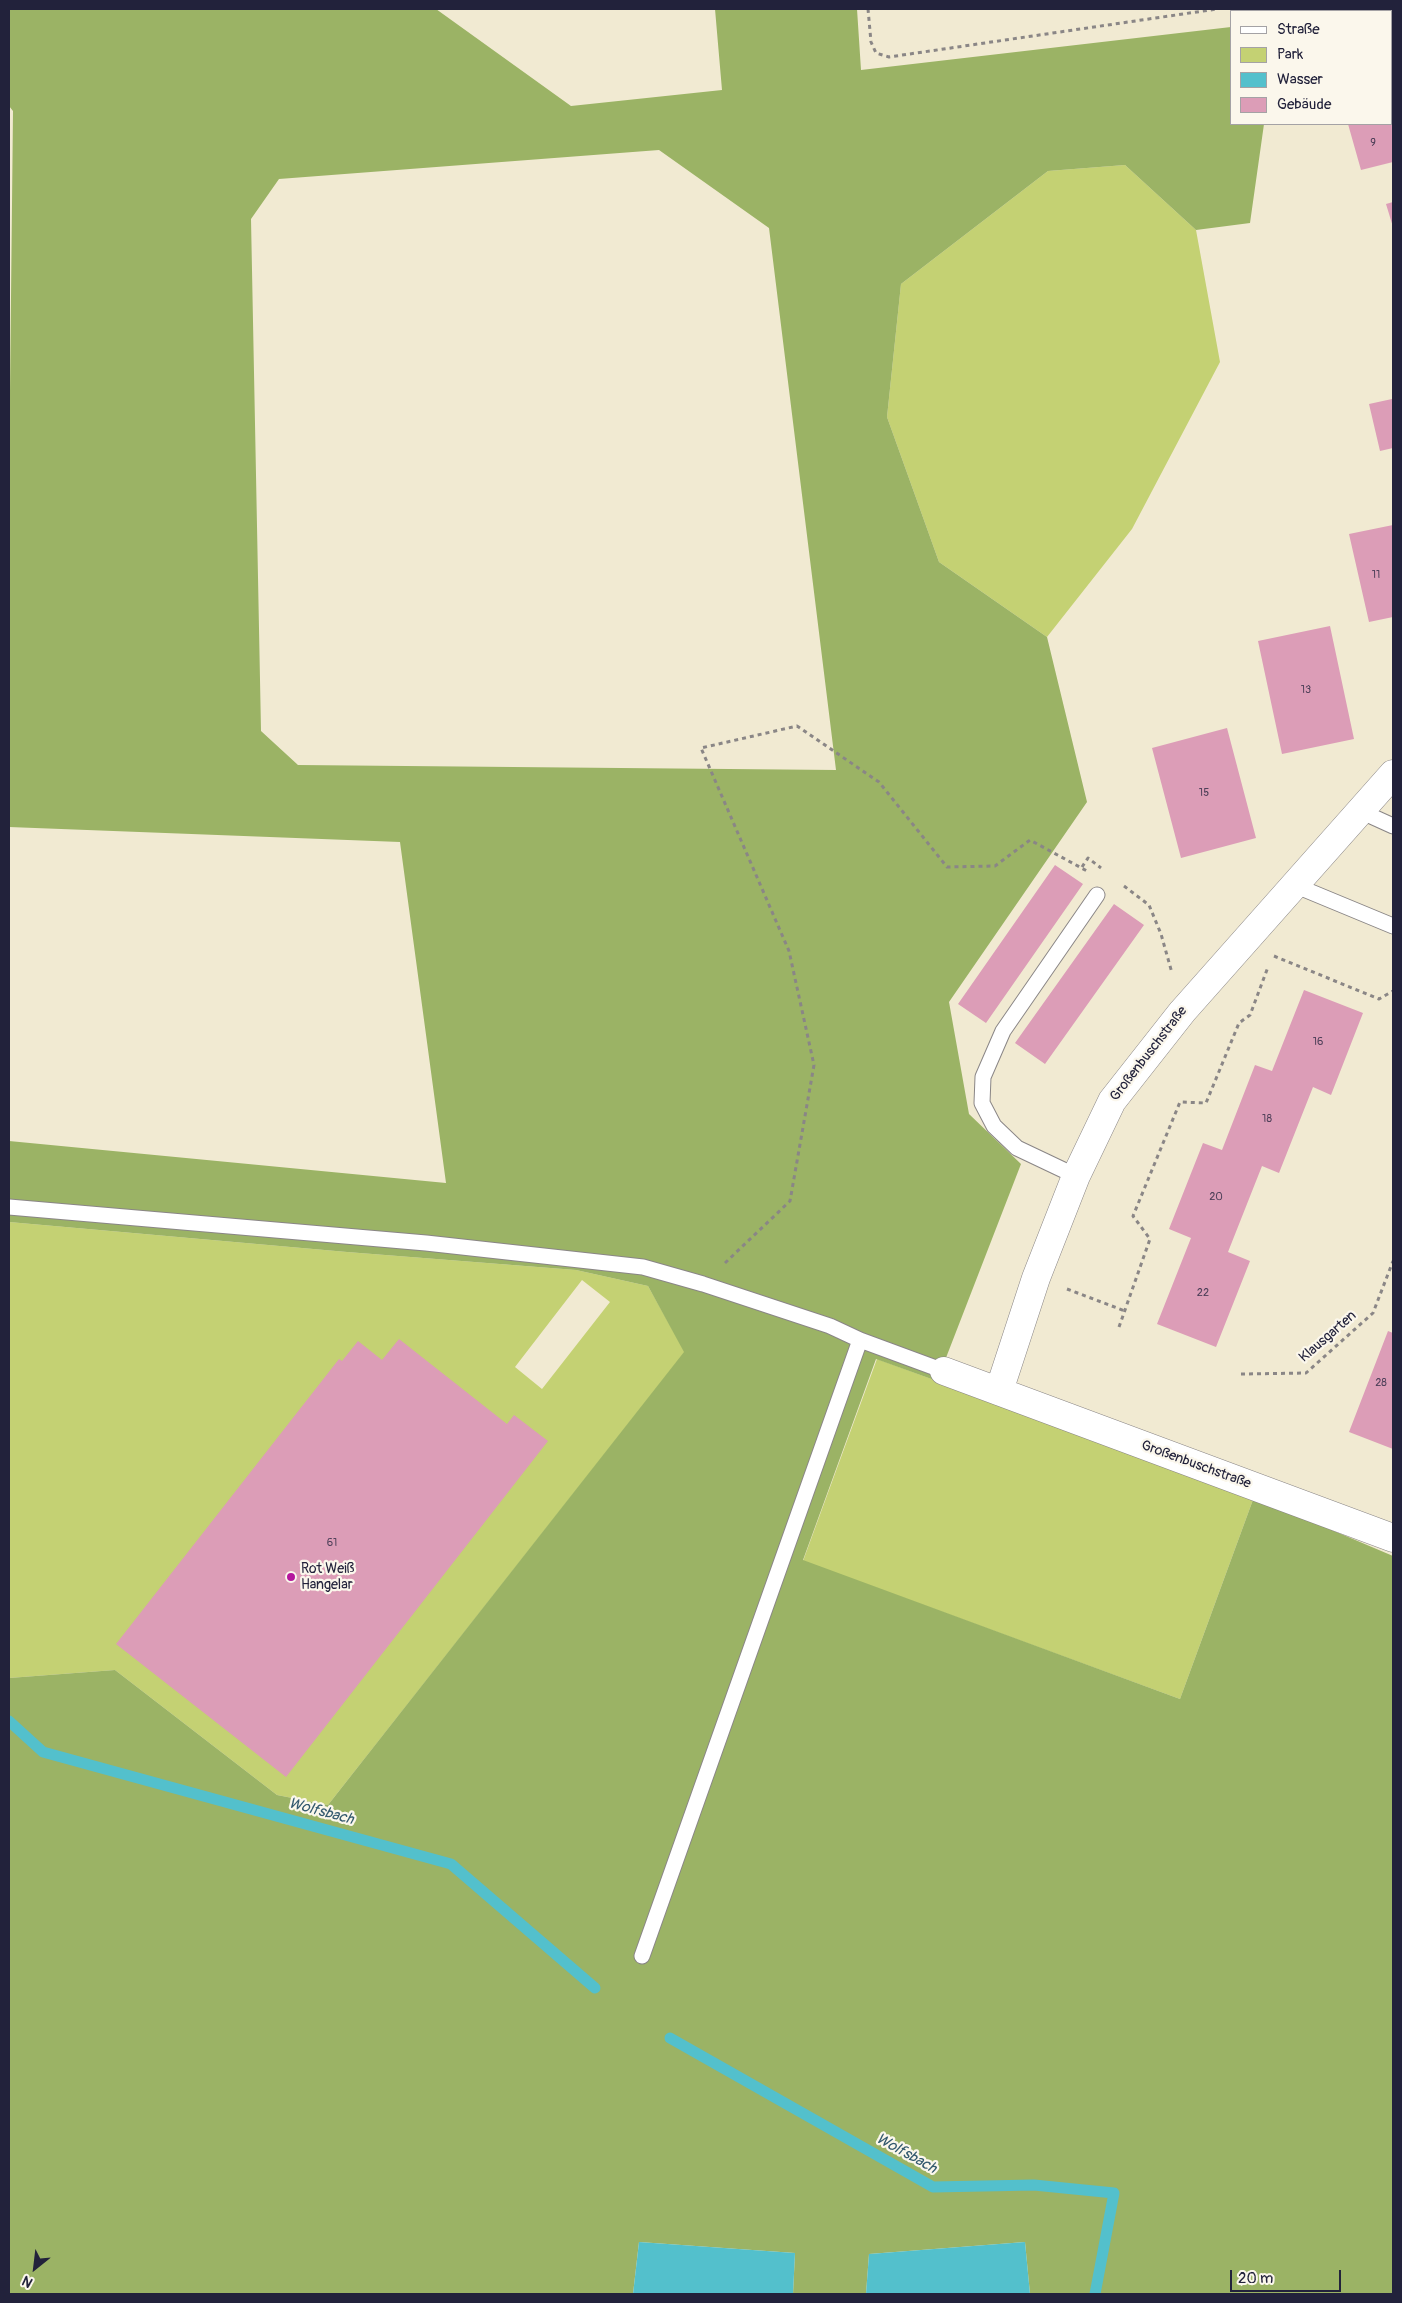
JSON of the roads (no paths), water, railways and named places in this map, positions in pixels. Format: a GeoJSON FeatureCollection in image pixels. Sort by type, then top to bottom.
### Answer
{"type":"FeatureCollection","features":[{"type":"Feature","properties":{"kind":"street","name":"Großenbuschstraße"},"geometry":{"type":"LineString","coordinates":[[999,1392],[1036,1278],[1076,1176],[1112,1100],[1182,1012],[1393,774]]}},
{"type":"Feature","properties":{"kind":"street","name":"Großenbuschstraße"},"geometry":{"type":"LineString","coordinates":[[944,1371],[1393,1538]]}},
{"type":"Feature","properties":{"kind":"lane"},"geometry":{"type":"LineString","coordinates":[[1360,811],[1393,826]]}},
{"type":"Feature","properties":{"kind":"lane"},"geometry":{"type":"LineString","coordinates":[[1294,885],[1393,926]]}},
{"type":"Feature","properties":{"kind":"lane"},"geometry":{"type":"LineString","coordinates":[[1076,1176],[1017,1148],[994,1126],[982,1103],[983,1077],[996,1052],[1003,1031],[1098,895]]}},
{"type":"Feature","properties":{"kind":"lane"},"geometry":{"type":"LineString","coordinates":[[9,1207],[426,1243],[643,1267],[703,1284],[830,1326],[860,1340],[944,1371]]}},
{"type":"Feature","properties":{"kind":"lane"},"geometry":{"type":"LineString","coordinates":[[642,1956],[860,1340]]}},
{"type":"Feature","properties":{"kind":"water"},"geometry":{"type":"Polygon","coordinates":[[[639,2242],[795,2253],[793,2294],[633,2294],[639,2242]]]}},
{"type":"Feature","properties":{"kind":"water"},"geometry":{"type":"Polygon","coordinates":[[[1025,2242],[1030,2294],[866,2294],[869,2254],[1025,2242]]]}},
{"type":"Feature","properties":{"kind":"waterway","name":"Wolfsbach"},"geometry":{"type":"LineString","coordinates":[[9,1721],[43,1752],[451,1864],[595,1988]]}},
{"type":"Feature","properties":{"kind":"waterway","name":"Wolfsbach"},"geometry":{"type":"LineString","coordinates":[[670,2038],[933,2187],[1034,2185],[1114,2193],[1095,2294]]}},
{"type":"Feature","properties":{"kind":"place","name":"Rot Weiß Hangelar"},"geometry":{"type":"Point","coordinates":[291,1577]}}]}
